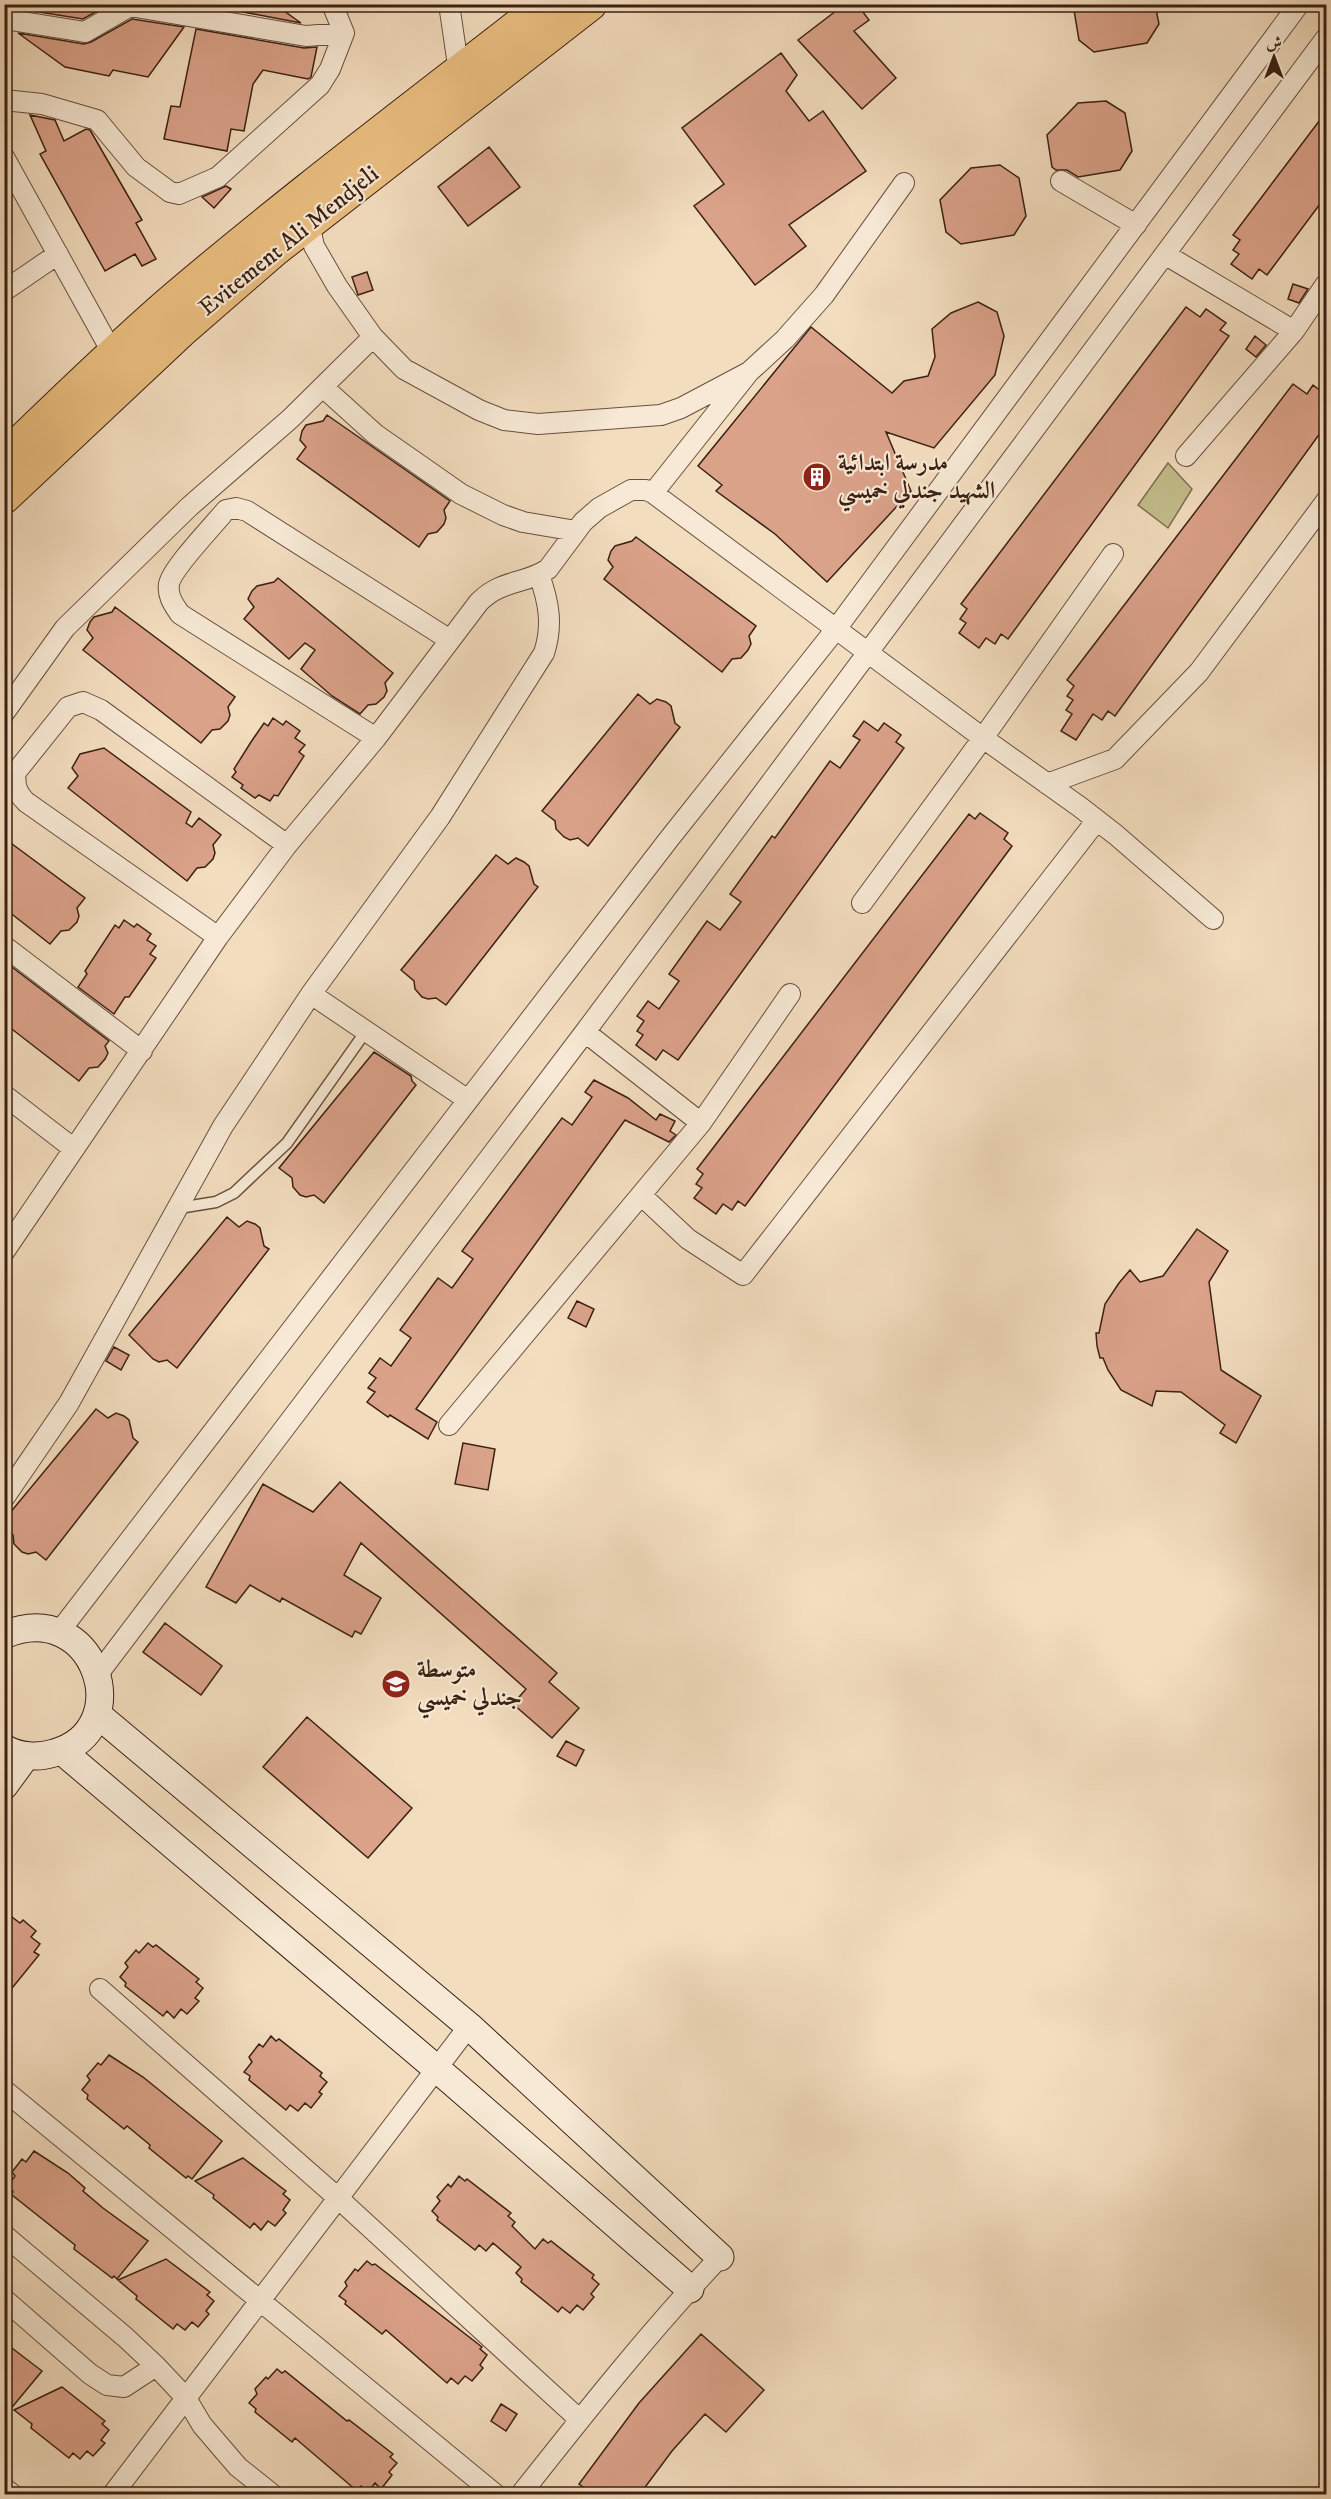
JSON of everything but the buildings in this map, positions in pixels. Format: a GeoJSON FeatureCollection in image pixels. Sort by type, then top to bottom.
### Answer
{"type":"FeatureCollection","features":[{"type":"Feature","properties":{"kind":"highway","name":"Evitement Ali Mendjeli"},"geometry":{"type":"LineString","coordinates":[[4,458],[113,354],[248,238],[546,4]]}},
{"type":"Feature","properties":{"kind":"highway","name":"Evitement Ali Mendjeli"},"geometry":{"type":"LineString","coordinates":[[4,497],[183,328],[274,250],[590,4]]}},
{"type":"Feature","properties":{"kind":"street"},"geometry":{"type":"LineString","coordinates":[[4,100],[42,104],[97,120],[136,167],[170,192],[179,194],[218,177],[320,85],[330,69],[344,33],[332,4]]}},
{"type":"Feature","properties":{"kind":"street"},"geometry":{"type":"LineString","coordinates":[[449,4],[459,72]]}},
{"type":"Feature","properties":{"kind":"street"},"geometry":{"type":"LineString","coordinates":[[59,1632],[669,839],[836,629],[1299,4]]}},
{"type":"Feature","properties":{"kind":"street"},"geometry":{"type":"LineString","coordinates":[[4,19],[85,32],[130,6],[306,36],[344,33]]}},
{"type":"Feature","properties":{"kind":"street"},"geometry":{"type":"LineString","coordinates":[[98,1674],[585,1032],[1326,38]]}},
{"type":"Feature","properties":{"kind":"street"},"geometry":{"type":"LineString","coordinates":[[4,156],[113,354]]}},
{"type":"Feature","properties":{"kind":"street"},"geometry":{"type":"LineString","coordinates":[[1061,181],[1136,225]]}},
{"type":"Feature","properties":{"kind":"street"},"geometry":{"type":"LineString","coordinates":[[653,493],[749,372],[785,339],[824,295],[904,183]]}},
{"type":"Feature","properties":{"kind":"street"},"geometry":{"type":"LineString","coordinates":[[309,223],[314,246],[337,286],[374,337],[404,369],[479,410],[504,420],[538,424],[661,416],[749,372]]}},
{"type":"Feature","properties":{"kind":"street"},"geometry":{"type":"LineString","coordinates":[[4,291],[58,254]]}},
{"type":"Feature","properties":{"kind":"street"},"geometry":{"type":"LineString","coordinates":[[1166,255],[1294,331]]}},
{"type":"Feature","properties":{"kind":"street"},"geometry":{"type":"LineString","coordinates":[[1186,456],[1294,331],[1326,284]]}},
{"type":"Feature","properties":{"kind":"street"},"geometry":{"type":"LineString","coordinates":[[4,713],[65,628],[190,506],[290,419],[374,337]]}},
{"type":"Feature","properties":{"kind":"street"},"geometry":{"type":"LineString","coordinates":[[323,387],[375,434],[461,494],[503,516],[523,522],[576,531]]}},
{"type":"Feature","properties":{"kind":"street"},"geometry":{"type":"LineString","coordinates":[[4,1252],[218,937],[286,844],[376,738],[488,593],[508,583],[539,575],[555,562],[590,515],[624,492],[638,489],[653,493],[1097,820],[1213,919]]}},
{"type":"Feature","properties":{"kind":"street"},"geometry":{"type":"LineString","coordinates":[[1047,784],[1115,759],[1198,672],[1326,501]]}},
{"type":"Feature","properties":{"kind":"street"},"geometry":{"type":"LineString","coordinates":[[376,738],[180,614],[172,603],[169,592],[172,574],[226,510],[236,508],[248,511],[450,640]]}},
{"type":"Feature","properties":{"kind":"street"},"geometry":{"type":"LineString","coordinates":[[862,903],[983,738],[1113,554]]}},
{"type":"Feature","properties":{"kind":"street"},"geometry":{"type":"LineString","coordinates":[[4,1498],[69,1403],[223,1126],[311,993],[440,817],[544,653],[549,637],[549,618],[547,601],[539,575]]}},
{"type":"Feature","properties":{"kind":"street"},"geometry":{"type":"LineString","coordinates":[[218,937],[26,802],[20,796],[15,784],[16,772],[68,707],[83,702],[101,710],[286,844]]}},
{"type":"Feature","properties":{"kind":"street"},"geometry":{"type":"LineString","coordinates":[[640,1195],[687,1239],[743,1275],[1097,820]]}},
{"type":"Feature","properties":{"kind":"street"},"geometry":{"type":"LineString","coordinates":[[4,946],[142,1051]]}},
{"type":"Feature","properties":{"kind":"street"},"geometry":{"type":"LineString","coordinates":[[311,993],[468,1100]]}},
{"type":"Feature","properties":{"kind":"street"},"geometry":{"type":"LineString","coordinates":[[449,1425],[701,1122],[790,993]]}},
{"type":"Feature","properties":{"kind":"street"},"geometry":{"type":"LineString","coordinates":[[585,1032],[701,1122]]}},
{"type":"Feature","properties":{"kind":"street"},"geometry":{"type":"LineString","coordinates":[[4,1095],[74,1149]]}},
{"type":"Feature","properties":{"kind":"street"},"geometry":{"type":"LineString","coordinates":[[4,1786],[15,1752],[44,1756],[62,1751],[76,1742],[88,1730],[97,1714],[100,1694],[98,1674],[90,1656],[76,1642],[59,1632],[41,1628],[23,1628],[5,1634]]}},
{"type":"Feature","properties":{"kind":"street"},"geometry":{"type":"LineString","coordinates":[[97,1714],[469,2026],[720,2257],[690,2289],[580,2420],[521,2494]]}},
{"type":"Feature","properties":{"kind":"street"},"geometry":{"type":"LineString","coordinates":[[62,1751],[690,2289]]}},
{"type":"Feature","properties":{"kind":"street"},"geometry":{"type":"LineString","coordinates":[[100,1989],[338,2198],[580,2420]]}},
{"type":"Feature","properties":{"kind":"street"},"geometry":{"type":"LineString","coordinates":[[113,2494],[469,2026]]}},
{"type":"Feature","properties":{"kind":"street"},"geometry":{"type":"LineString","coordinates":[[4,2090],[495,2494]]}},
{"type":"Feature","properties":{"kind":"street"},"geometry":{"type":"LineString","coordinates":[[4,2235],[156,2366],[186,2398],[202,2425],[238,2467],[272,2494]]}},
{"type":"Feature","properties":{"kind":"street"},"geometry":{"type":"LineString","coordinates":[[4,2299],[90,2374],[107,2385],[124,2386],[156,2366]]}},
{"type":"Feature","properties":{"kind":"street"},"geometry":{"type":"LineString","coordinates":[[4,2488],[12,2494]]}},
{"type":"Feature","properties":{"kind":"lane"},"geometry":{"type":"LineString","coordinates":[[179,1208],[216,1202],[234,1192],[286,1143],[366,1031]]}},
{"type":"Feature","properties":{"kind":"shaded area"},"geometry":{"type":"Polygon","coordinates":[[[1168,463],[1192,489],[1168,528],[1138,505],[1168,463]]]}},
{"type":"Feature","properties":{"kind":"place","name":"مدرسة ابتدائية الشهيد جندلي خميسي"},"geometry":{"type":"Point","coordinates":[817,477]}},
{"type":"Feature","properties":{"kind":"place","name":"متوسطة جندلي خميسي"},"geometry":{"type":"Point","coordinates":[396,1684]}}]}
